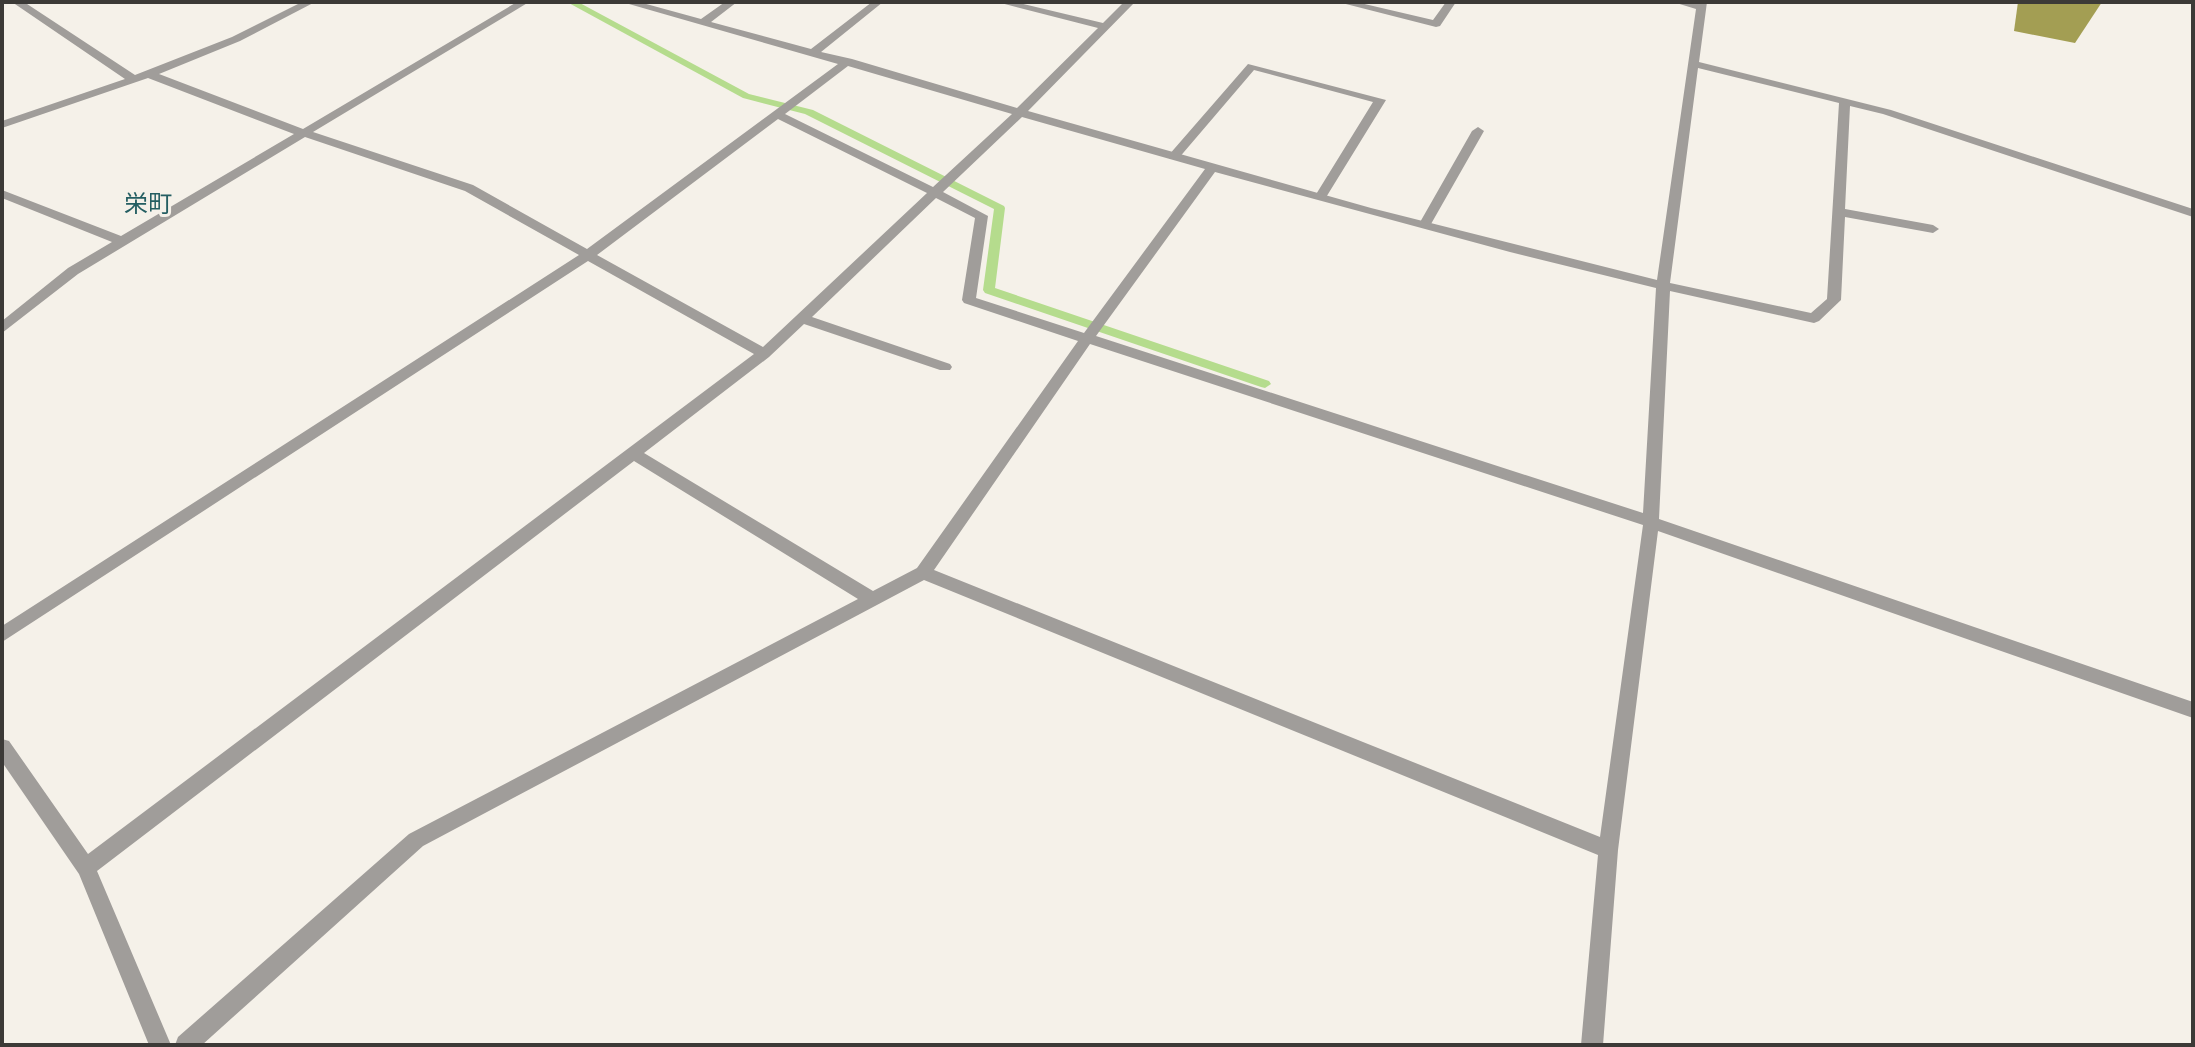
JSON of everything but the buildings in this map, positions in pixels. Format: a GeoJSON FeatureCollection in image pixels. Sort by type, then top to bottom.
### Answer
{"type":"FeatureCollection","features":[{"type":"Feature","properties":{"kind":"street"},"geometry":{"type":"LineString","coordinates":[[17,2],[134,80]]}},
{"type":"Feature","properties":{"kind":"street"},"geometry":{"type":"LineString","coordinates":[[2,125],[134,80],[277,20],[310,2]]}},
{"type":"Feature","properties":{"kind":"street"},"geometry":{"type":"LineString","coordinates":[[2,328],[73,271],[301,132],[524,2]]}},
{"type":"Feature","properties":{"kind":"street"},"geometry":{"type":"LineString","coordinates":[[627,2],[848,61],[1213,167],[1663,288],[1814,318],[1834,300],[1845,101]]}},
{"type":"Feature","properties":{"kind":"street"},"geometry":{"type":"LineString","coordinates":[[704,22],[732,2]]}},
{"type":"Feature","properties":{"kind":"street"},"geometry":{"type":"LineString","coordinates":[[814,52],[878,2]]}},
{"type":"Feature","properties":{"kind":"street"},"geometry":{"type":"LineString","coordinates":[[1002,2],[1105,27]]}},
{"type":"Feature","properties":{"kind":"street"},"geometry":{"type":"LineString","coordinates":[[86,868],[764,354],[1019,113],[1130,2]]}},
{"type":"Feature","properties":{"kind":"street"},"geometry":{"type":"LineString","coordinates":[[1343,2],[1436,24],[1451,2]]}},
{"type":"Feature","properties":{"kind":"street"},"geometry":{"type":"LineString","coordinates":[[1592,1045],[1608,850],[1651,522],[1663,288],[1702,5],[1678,2]]}},
{"type":"Feature","properties":{"kind":"street"},"geometry":{"type":"LineString","coordinates":[[2,635],[588,255],[848,61]]}},
{"type":"Feature","properties":{"kind":"street"},"geometry":{"type":"LineString","coordinates":[[1695,64],[1887,112],[2193,213]]}},
{"type":"Feature","properties":{"kind":"street"},"geometry":{"type":"LineString","coordinates":[[1174,156],[1252,66],[1380,100],[1321,196]]}},
{"type":"Feature","properties":{"kind":"street"},"geometry":{"type":"LineString","coordinates":[[148,74],[301,132],[469,188],[764,354]]}},
{"type":"Feature","properties":{"kind":"street"},"geometry":{"type":"LineString","coordinates":[[777,114],[982,216],[969,300],[1651,522],[2193,710]]}},
{"type":"Feature","properties":{"kind":"street"},"geometry":{"type":"LineString","coordinates":[[1425,224],[1478,131]]}},
{"type":"Feature","properties":{"kind":"street"},"geometry":{"type":"LineString","coordinates":[[186,1045],[416,840],[923,573],[1086,340],[1213,167]]}},
{"type":"Feature","properties":{"kind":"street"},"geometry":{"type":"LineString","coordinates":[[2,194],[122,241]]}},
{"type":"Feature","properties":{"kind":"street"},"geometry":{"type":"LineString","coordinates":[[1839,212],[1933,229]]}},
{"type":"Feature","properties":{"kind":"street"},"geometry":{"type":"LineString","coordinates":[[801,318],[945,367]]}},
{"type":"Feature","properties":{"kind":"street"},"geometry":{"type":"LineString","coordinates":[[633,453],[872,599]]}},
{"type":"Feature","properties":{"kind":"street"},"geometry":{"type":"LineString","coordinates":[[923,573],[1608,850]]}},
{"type":"Feature","properties":{"kind":"street"},"geometry":{"type":"LineString","coordinates":[[2,747],[86,868],[160,1045]]}},
{"type":"Feature","properties":{"kind":"waterway"},"geometry":{"type":"LineString","coordinates":[[571,2],[746,96],[809,112],[1000,208],[989,290],[1265,384]]}},
{"type":"Feature","properties":{"kind":"district","name":"栄町"},"geometry":{"type":"Point","coordinates":[148,204]}}]}
